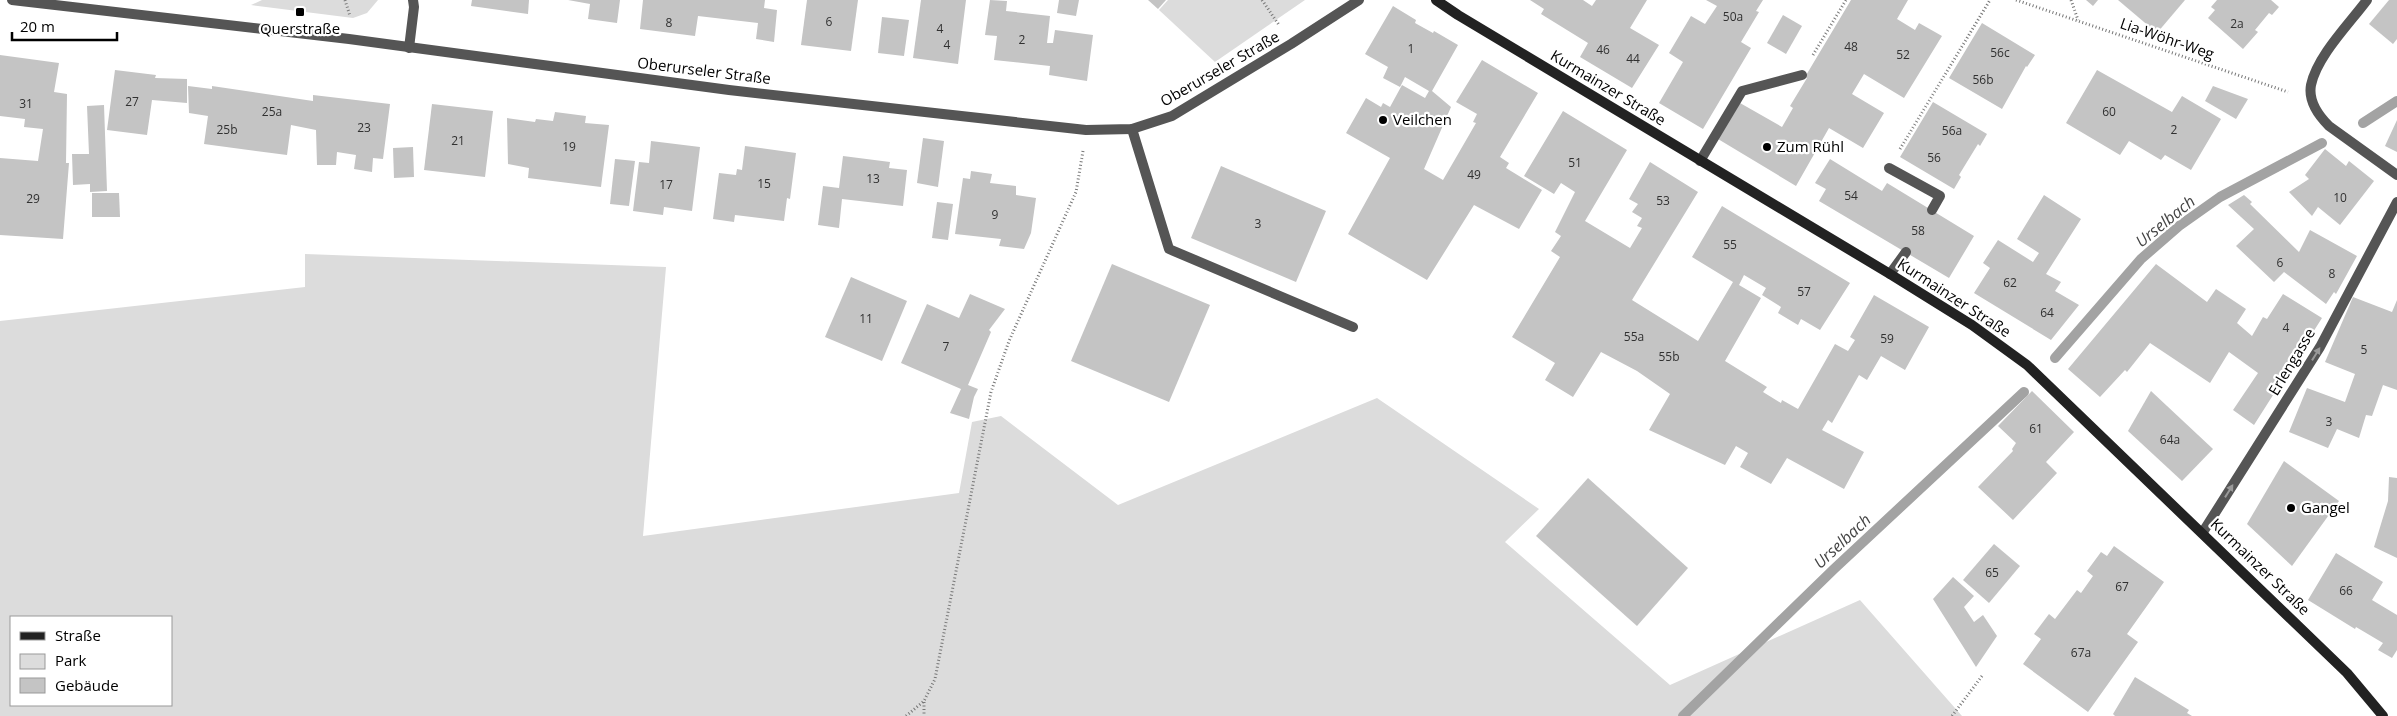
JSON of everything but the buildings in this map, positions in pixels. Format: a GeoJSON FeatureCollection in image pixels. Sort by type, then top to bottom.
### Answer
{"type":"FeatureCollection","features":[{"type":"Feature","properties":{"kind":"main road","name":"Kurmainzer Straße"},"geometry":{"type":"LineString","coordinates":[[1436,0],[1890,274],[1972,325],[2027,364],[2347,673],[2382,716]]}},
{"type":"Feature","properties":{"kind":"street","name":"Oberurseler Straße"},"geometry":{"type":"LineString","coordinates":[[12,0],[409,48],[729,90],[1086,130],[1132,129],[1172,116],[1291,44],[1359,0]]}},
{"type":"Feature","properties":{"kind":"street"},"geometry":{"type":"LineString","coordinates":[[409,48],[414,7],[413,0]]}},
{"type":"Feature","properties":{"kind":"street"},"geometry":{"type":"LineString","coordinates":[[2367,0],[2324,56],[2311,85],[2311,95],[2314,108],[2329,126],[2397,175]]}},
{"type":"Feature","properties":{"kind":"street"},"geometry":{"type":"LineString","coordinates":[[1700,161],[1742,91],[1802,75]]}},
{"type":"Feature","properties":{"kind":"street"},"geometry":{"type":"LineString","coordinates":[[1132,129],[1169,249],[1353,327]]}},
{"type":"Feature","properties":{"kind":"street"},"geometry":{"type":"LineString","coordinates":[[1889,168],[1940,196],[1932,210]]}},
{"type":"Feature","properties":{"kind":"street","name":"Erlengasse"},"geometry":{"type":"LineString","coordinates":[[2203,532],[2320,347],[2397,202]]}},
{"type":"Feature","properties":{"kind":"street"},"geometry":{"type":"LineString","coordinates":[[1890,274],[1906,252]]}},
{"type":"Feature","properties":{"kind":"path"},"geometry":{"type":"LineString","coordinates":[[1262,0],[1291,44]]}},
{"type":"Feature","properties":{"kind":"path"},"geometry":{"type":"LineString","coordinates":[[1802,75],[1846,0]]}},
{"type":"Feature","properties":{"kind":"path"},"geometry":{"type":"LineString","coordinates":[[1889,168],[1990,0]]}},
{"type":"Feature","properties":{"kind":"path","name":"Lia-Wöhr-Weg"},"geometry":{"type":"LineString","coordinates":[[2016,0],[2285,92],[2311,95]]}},
{"type":"Feature","properties":{"kind":"path"},"geometry":{"type":"LineString","coordinates":[[2071,0],[2078,21]]}},
{"type":"Feature","properties":{"kind":"path"},"geometry":{"type":"LineString","coordinates":[[906,716],[924,701],[935,679],[991,392],[1009,341],[1076,192],[1086,130]]}},
{"type":"Feature","properties":{"kind":"path"},"geometry":{"type":"LineString","coordinates":[[1952,716],[1982,676]]}},
{"type":"Feature","properties":{"kind":"path"},"geometry":{"type":"LineString","coordinates":[[924,701],[924,716]]}},
{"type":"Feature","properties":{"kind":"green space"},"geometry":{"type":"Polygon","coordinates":[[[262,0],[378,0],[367,13],[353,18],[251,5],[262,0]]]}},
{"type":"Feature","properties":{"kind":"green space"},"geometry":{"type":"Polygon","coordinates":[[[1168,0],[1305,0],[1215,62],[1159,10],[1168,0]]]}},
{"type":"Feature","properties":{"kind":"green space"},"geometry":{"type":"Polygon","coordinates":[[[305,254],[666,267],[643,536],[959,493],[972,422],[1001,416],[1118,505],[1377,398],[1539,509],[1505,542],[1670,685],[1860,600],[1962,716],[0,716],[0,321],[305,287],[305,254]]]}},
{"type":"Feature","properties":{"kind":"waterway","name":"Urselbach"},"geometry":{"type":"LineString","coordinates":[[2363,123],[2397,101]]}},
{"type":"Feature","properties":{"kind":"waterway","name":"Urselbach"},"geometry":{"type":"LineString","coordinates":[[2055,358],[2141,259],[2179,226],[2220,197],[2322,143]]}},
{"type":"Feature","properties":{"kind":"waterway","name":"Urselbach"},"geometry":{"type":"LineString","coordinates":[[1683,716],[1834,569],[2024,392]]}},
{"type":"Feature","properties":{"kind":"place","name":"Querstraße"},"geometry":{"type":"Point","coordinates":[300,12]}},
{"type":"Feature","properties":{"kind":"place","name":"Veilchen"},"geometry":{"type":"Point","coordinates":[1383,120]}},
{"type":"Feature","properties":{"kind":"place","name":"Zum Rühl"},"geometry":{"type":"Point","coordinates":[1767,147]}},
{"type":"Feature","properties":{"kind":"place","name":"Gangel"},"geometry":{"type":"Point","coordinates":[2291,508]}}]}
